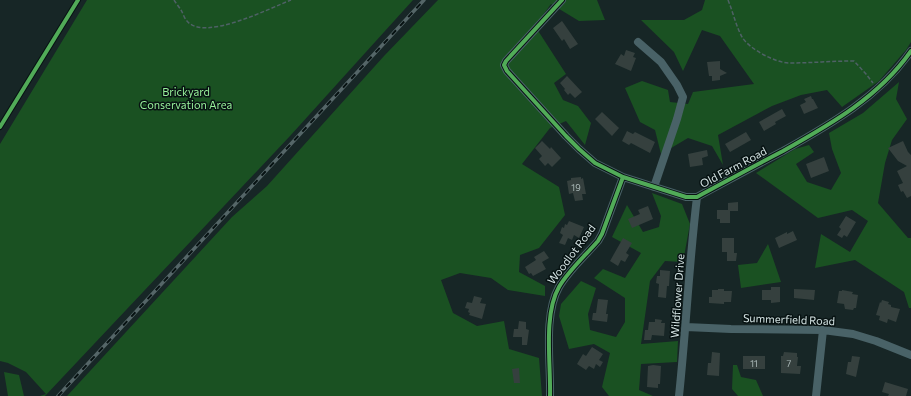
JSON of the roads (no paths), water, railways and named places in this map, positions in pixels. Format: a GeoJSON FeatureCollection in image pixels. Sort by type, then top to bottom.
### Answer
{"type":"FeatureCollection","features":[{"type":"Feature","properties":{"kind":"street","name":"Old Farm Road"},"geometry":{"type":"LineString","coordinates":[[562,0],[506,60],[504,65],[526,92],[579,149],[595,163],[623,177],[686,197],[697,197],[842,117],[878,89],[911,51]]}},
{"type":"Feature","properties":{"kind":"street"},"geometry":{"type":"LineString","coordinates":[[638,42],[661,62],[677,85],[683,97],[654,187]]}},
{"type":"Feature","properties":{"kind":"street","name":"Woodlot Road"},"geometry":{"type":"LineString","coordinates":[[550,396],[550,327],[552,304],[565,278],[602,234],[623,177]]}},
{"type":"Feature","properties":{"kind":"street","name":"Wildflower Drive"},"geometry":{"type":"LineString","coordinates":[[679,396],[697,197]]}},
{"type":"Feature","properties":{"kind":"street","name":"Summerfield Road"},"geometry":{"type":"LineString","coordinates":[[686,327],[822,330],[853,334],[876,341],[911,356]]}},
{"type":"Feature","properties":{"kind":"street"},"geometry":{"type":"LineString","coordinates":[[816,396],[822,330]]}},
{"type":"Feature","properties":{"kind":"railway"},"geometry":{"type":"LineString","coordinates":[[58,396],[424,0]]}},
{"type":"Feature","properties":{"kind":"park label","name":"Brickyard Conservation Area"},"geometry":{"type":"Point","coordinates":[186,97]}}]}
